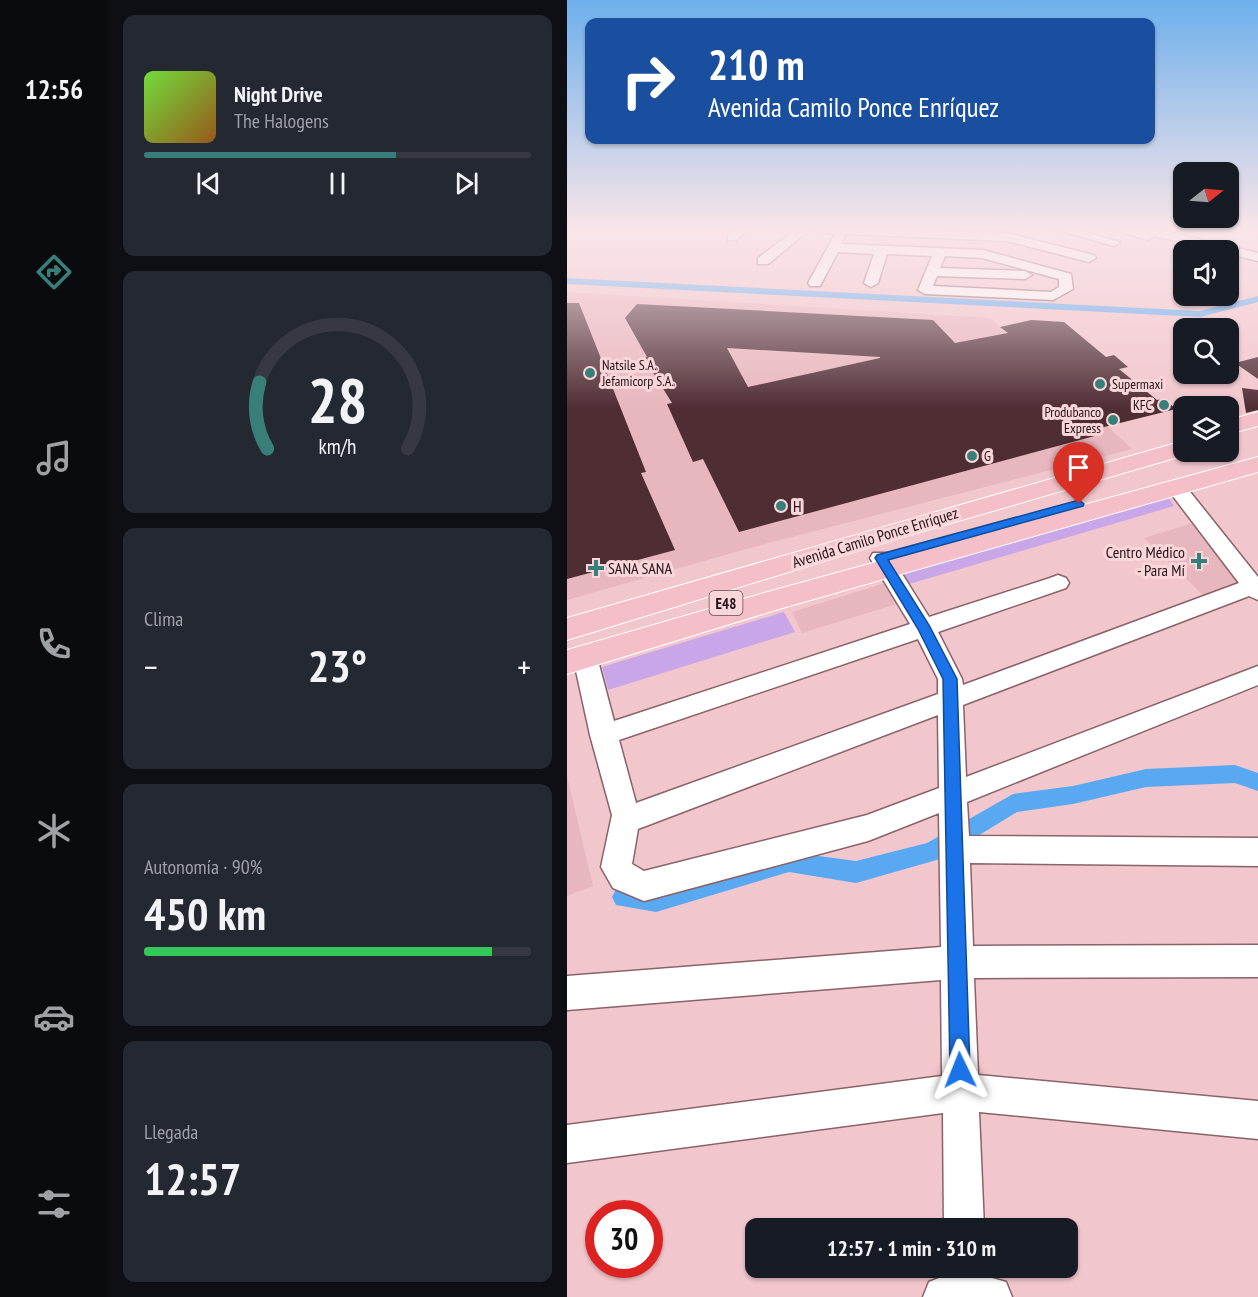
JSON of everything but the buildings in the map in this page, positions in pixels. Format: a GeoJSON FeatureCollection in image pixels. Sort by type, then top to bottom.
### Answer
{"type":"FeatureCollection","features":[{"type":"Feature","properties":{"kind":"main road"},"geometry":{"type":"LineString","coordinates":[[1239,424],[1258,419]]}},
{"type":"Feature","properties":{"kind":"main road"},"geometry":{"type":"LineString","coordinates":[[1239,433],[1258,428]]}},
{"type":"Feature","properties":{"kind":"main road","name":"Avenida Camilo Ponce Enríquez"},"geometry":{"type":"LineString","coordinates":[[567,613],[791,550],[943,512],[1173,443]]}},
{"type":"Feature","properties":{"kind":"main road"},"geometry":{"type":"LineString","coordinates":[[943,512],[988,503],[1173,451]]}},
{"type":"Feature","properties":{"kind":"main road","name":"Avenida Camilo Ponce Enríquez"},"geometry":{"type":"LineString","coordinates":[[870,554],[927,557],[1181,481],[1258,455]]}},
{"type":"Feature","properties":{"kind":"main road","name":"Avenida Camilo Ponce Enríquez"},"geometry":{"type":"LineString","coordinates":[[567,629],[1145,486],[1181,481],[1258,464]]}},
{"type":"Feature","properties":{"kind":"main road","name":"Avenida Camilo Ponce Enríquez"},"geometry":{"type":"LineString","coordinates":[[573,656],[870,554],[943,512]]}},
{"type":"Feature","properties":{"kind":"main road"},"geometry":{"type":"LineString","coordinates":[[791,550],[870,554]]}},
{"type":"Feature","properties":{"kind":"main road","name":"E48"},"geometry":{"type":"LineString","coordinates":[[573,656],[771,601],[870,554]]}},
{"type":"Feature","properties":{"kind":"street"},"geometry":{"type":"LineString","coordinates":[[926,288],[925,290],[1053,296],[1066,288]]}},
{"type":"Feature","properties":{"kind":"street"},"geometry":{"type":"LineString","coordinates":[[626,815],[639,816],[1256,589],[1181,481]]}},
{"type":"Feature","properties":{"kind":"street"},"geometry":{"type":"LineString","coordinates":[[870,554],[924,628],[950,679],[964,1218]]}},
{"type":"Feature","properties":{"kind":"street"},"geometry":{"type":"LineString","coordinates":[[603,735],[1058,583]]}},
{"type":"Feature","properties":{"kind":"street"},"geometry":{"type":"LineString","coordinates":[[573,656],[603,735],[626,815],[616,867],[622,877],[631,883],[644,886],[867,828],[954,792],[1258,675]]}},
{"type":"Feature","properties":{"kind":"street"},"geometry":{"type":"LineString","coordinates":[[954,849],[1258,852]]}},
{"type":"Feature","properties":{"kind":"street"},"geometry":{"type":"LineString","coordinates":[[567,993],[956,962],[1258,961]]}},
{"type":"Feature","properties":{"kind":"street"},"geometry":{"type":"LineString","coordinates":[[567,1144],[961,1092],[1258,1120]]}},
{"type":"Feature","properties":{"kind":"shaded area"},"geometry":{"type":"Polygon","coordinates":[[[567,292],[990,318],[1132,449],[753,547],[567,600],[567,292]]]}},
{"type":"Feature","properties":{"kind":"shaded area"},"geometry":{"type":"Polygon","coordinates":[[[1169,498],[1174,506],[909,584],[904,584],[900,578],[904,574],[1169,498]]]}},
{"type":"Feature","properties":{"kind":"shaded area","name":"Centro Médico - Para Mí"},"geometry":{"type":"Polygon","coordinates":[[[1199,521],[1248,583],[1209,601],[1144,538],[1199,521]]]}},
{"type":"Feature","properties":{"kind":"shaded area"},"geometry":{"type":"Polygon","coordinates":[[[885,583],[897,604],[802,633],[792,612],[885,583]]]}},
{"type":"Feature","properties":{"kind":"shaded area"},"geometry":{"type":"Polygon","coordinates":[[[784,612],[795,632],[608,690],[602,667],[784,612]]]}},
{"type":"Feature","properties":{"kind":"shaded area"},"geometry":{"type":"Polygon","coordinates":[[[567,776],[593,886],[567,896],[567,776]]]}},
{"type":"Feature","properties":{"kind":"waterway"},"geometry":{"type":"LineString","coordinates":[[692,288],[1200,314],[1258,299]]}},
{"type":"Feature","properties":{"kind":"waterway"},"geometry":{"type":"LineString","coordinates":[[624,897],[656,901],[789,862],[856,872],[932,852],[1013,803],[1073,795],[1146,778],[1235,774],[1258,782]]}},
{"type":"Feature","properties":{"kind":"place","name":"Natsile S.A. Jefamicorp S.A."},"geometry":{"type":"Point","coordinates":[590,373]}},
{"type":"Feature","properties":{"kind":"place","name":"Supermaxi"},"geometry":{"type":"Point","coordinates":[1100,384]}},
{"type":"Feature","properties":{"kind":"place","name":"KFC"},"geometry":{"type":"Point","coordinates":[1164,405]}},
{"type":"Feature","properties":{"kind":"place","name":"Produbanco Express"},"geometry":{"type":"Point","coordinates":[1113,420]}},
{"type":"Feature","properties":{"kind":"place","name":"G"},"geometry":{"type":"Point","coordinates":[972,456]}},
{"type":"Feature","properties":{"kind":"place","name":"H"},"geometry":{"type":"Point","coordinates":[781,506]}},
{"type":"Feature","properties":{"kind":"place","name":"Centro Médico - Para Mí"},"geometry":{"type":"Point","coordinates":[1199,561]}},
{"type":"Feature","properties":{"kind":"place","name":"SANA SANA"},"geometry":{"type":"Point","coordinates":[596,568]}},
{"type":"Feature","properties":{"kind":"route"},"geometry":{"type":"LineString","coordinates":[[960,1070],[950,679],[924,628],[881,558],[1079,504]]}}]}
